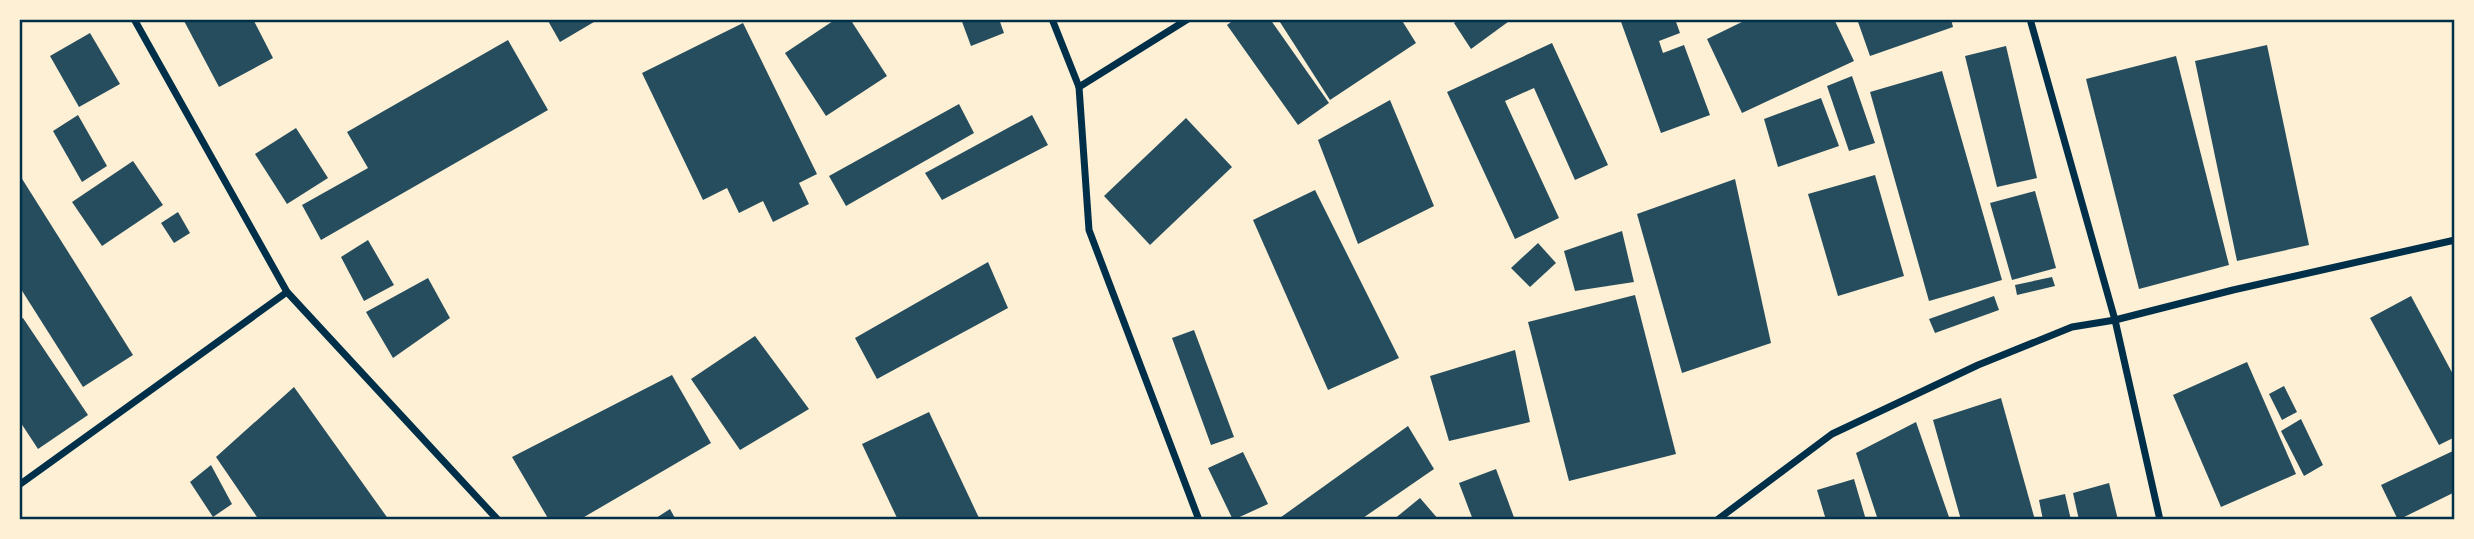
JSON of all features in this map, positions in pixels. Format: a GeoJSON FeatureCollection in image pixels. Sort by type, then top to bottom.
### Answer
{"type":"FeatureCollection","features":[{"type":"Feature","properties":{"kind":"street"},"geometry":{"type":"LineString","coordinates":[[134,19],[287,292],[498,520]]}},
{"type":"Feature","properties":{"kind":"street"},"geometry":{"type":"LineString","coordinates":[[1052,19],[1079,87],[1089,230],[1199,520]]}},
{"type":"Feature","properties":{"kind":"street"},"geometry":{"type":"LineString","coordinates":[[1079,87],[1188,19]]}},
{"type":"Feature","properties":{"kind":"street"},"geometry":{"type":"LineString","coordinates":[[2030,19],[2115,320],[2160,520]]}},
{"type":"Feature","properties":{"kind":"street"},"geometry":{"type":"LineString","coordinates":[[1717,520],[1832,434],[1978,365],[2072,327],[2115,320],[2233,290],[2455,240]]}},
{"type":"Feature","properties":{"kind":"street"},"geometry":{"type":"LineString","coordinates":[[19,485],[287,292]]}},
{"type":"Feature","properties":{"kind":"building"},"geometry":{"type":"Polygon","coordinates":[[[183,19],[253,19],[273,58],[219,87],[183,19]]]}},
{"type":"Feature","properties":{"kind":"building"},"geometry":{"type":"Polygon","coordinates":[[[547,19],[599,19],[560,42],[547,19]]]}},
{"type":"Feature","properties":{"kind":"building"},"geometry":{"type":"Polygon","coordinates":[[[836,19],[850,19],[887,76],[826,116],[785,53],[836,19]]]}},
{"type":"Feature","properties":{"kind":"building"},"geometry":{"type":"Polygon","coordinates":[[[961,19],[999,19],[1004,33],[971,46],[961,19]]]}},
{"type":"Feature","properties":{"kind":"building"},"geometry":{"type":"Polygon","coordinates":[[[1235,19],[1270,19],[1329,103],[1298,125],[1227,25],[1235,19]]]}},
{"type":"Feature","properties":{"kind":"building"},"geometry":{"type":"Polygon","coordinates":[[[1278,19],[1401,19],[1416,43],[1330,100],[1278,19]]]}},
{"type":"Feature","properties":{"kind":"building"},"geometry":{"type":"Polygon","coordinates":[[[1459,19],[1512,19],[1471,49],[1454,23],[1459,19]]]}},
{"type":"Feature","properties":{"kind":"building"},"geometry":{"type":"Polygon","coordinates":[[[1620,19],[1675,19],[1680,33],[1659,41],[1663,53],[1684,45],[1710,115],[1661,133],[1620,19]]]}},
{"type":"Feature","properties":{"kind":"building"},"geometry":{"type":"Polygon","coordinates":[[[1748,19],[1834,19],[1854,61],[1742,113],[1707,39],[1748,19]]]}},
{"type":"Feature","properties":{"kind":"building"},"geometry":{"type":"Polygon","coordinates":[[[1857,19],[1951,19],[1953,27],[1870,56],[1857,19]]]}},
{"type":"Feature","properties":{"kind":"building"},"geometry":{"type":"Polygon","coordinates":[[[743,23],[817,174],[799,183],[809,204],[773,222],[763,201],[739,213],[727,188],[703,200],[642,73],[743,23]]]}},
{"type":"Feature","properties":{"kind":"building"},"geometry":{"type":"Polygon","coordinates":[[[90,33],[120,84],[79,107],[50,56],[90,33]]]}},
{"type":"Feature","properties":{"kind":"building"},"geometry":{"type":"Polygon","coordinates":[[[508,40],[548,110],[321,240],[302,205],[368,168],[347,132],[508,40]]]}},
{"type":"Feature","properties":{"kind":"building"},"geometry":{"type":"Polygon","coordinates":[[[1552,43],[1608,165],[1575,180],[1534,88],[1505,101],[1559,218],[1515,239],[1447,92],[1552,43]]]}},
{"type":"Feature","properties":{"kind":"building"},"geometry":{"type":"Polygon","coordinates":[[[2267,45],[2309,245],[2237,261],[2195,61],[2267,45]]]}},
{"type":"Feature","properties":{"kind":"building"},"geometry":{"type":"Polygon","coordinates":[[[2006,46],[2037,178],[1997,187],[1965,56],[2006,46]]]}},
{"type":"Feature","properties":{"kind":"building"},"geometry":{"type":"Polygon","coordinates":[[[2176,56],[2229,265],[2139,289],[2086,79],[2176,56]]]}},
{"type":"Feature","properties":{"kind":"building"},"geometry":{"type":"Polygon","coordinates":[[[1942,71],[2002,280],[1929,301],[1870,92],[1942,71]]]}},
{"type":"Feature","properties":{"kind":"building"},"geometry":{"type":"Polygon","coordinates":[[[1852,76],[1875,143],[1849,151],[1827,86],[1852,76]]]}},
{"type":"Feature","properties":{"kind":"building"},"geometry":{"type":"Polygon","coordinates":[[[1821,98],[1839,146],[1778,167],[1764,119],[1821,98]]]}},
{"type":"Feature","properties":{"kind":"building"},"geometry":{"type":"Polygon","coordinates":[[[1390,100],[1434,206],[1358,244],[1318,140],[1390,100]]]}},
{"type":"Feature","properties":{"kind":"building"},"geometry":{"type":"Polygon","coordinates":[[[959,104],[974,133],[846,206],[829,176],[959,104]]]}},
{"type":"Feature","properties":{"kind":"building"},"geometry":{"type":"Polygon","coordinates":[[[78,115],[107,166],[82,182],[53,131],[78,115]]]}},
{"type":"Feature","properties":{"kind":"building"},"geometry":{"type":"Polygon","coordinates":[[[1032,115],[1048,145],[942,200],[925,173],[1032,115]]]}},
{"type":"Feature","properties":{"kind":"building"},"geometry":{"type":"Polygon","coordinates":[[[1186,118],[1232,167],[1150,245],[1104,196],[1186,118]]]}},
{"type":"Feature","properties":{"kind":"building"},"geometry":{"type":"Polygon","coordinates":[[[296,128],[328,178],[287,204],[255,154],[296,128]]]}},
{"type":"Feature","properties":{"kind":"building"},"geometry":{"type":"Polygon","coordinates":[[[133,161],[163,205],[102,246],[72,202],[133,161]]]}},
{"type":"Feature","properties":{"kind":"building"},"geometry":{"type":"Polygon","coordinates":[[[19,174],[133,355],[83,387],[19,286],[19,174]]]}},
{"type":"Feature","properties":{"kind":"building"},"geometry":{"type":"Polygon","coordinates":[[[1875,175],[1904,276],[1838,296],[1808,194],[1875,175]]]}},
{"type":"Feature","properties":{"kind":"building"},"geometry":{"type":"Polygon","coordinates":[[[1735,179],[1771,343],[1682,373],[1637,214],[1735,179]]]}},
{"type":"Feature","properties":{"kind":"building"},"geometry":{"type":"Polygon","coordinates":[[[1315,190],[1399,358],[1328,390],[1253,220],[1315,190]]]}},
{"type":"Feature","properties":{"kind":"building"},"geometry":{"type":"Polygon","coordinates":[[[2035,191],[2056,268],[2012,280],[1990,203],[2035,191]]]}},
{"type":"Feature","properties":{"kind":"building"},"geometry":{"type":"Polygon","coordinates":[[[178,212],[190,233],[174,243],[161,223],[178,212]]]}},
{"type":"Feature","properties":{"kind":"building"},"geometry":{"type":"Polygon","coordinates":[[[1622,231],[1634,282],[1575,291],[1564,251],[1622,231]]]}},
{"type":"Feature","properties":{"kind":"building"},"geometry":{"type":"Polygon","coordinates":[[[368,240],[394,285],[364,301],[341,257],[368,240]]]}},
{"type":"Feature","properties":{"kind":"building"},"geometry":{"type":"Polygon","coordinates":[[[1538,243],[1556,263],[1530,287],[1511,268],[1538,243]]]}},
{"type":"Feature","properties":{"kind":"building"},"geometry":{"type":"Polygon","coordinates":[[[988,262],[1008,308],[877,379],[855,338],[988,262]]]}},
{"type":"Feature","properties":{"kind":"building"},"geometry":{"type":"Polygon","coordinates":[[[2052,277],[2055,286],[2017,295],[2015,285],[2052,277]]]}},
{"type":"Feature","properties":{"kind":"building"},"geometry":{"type":"Polygon","coordinates":[[[428,278],[450,318],[393,358],[366,312],[428,278]]]}},
{"type":"Feature","properties":{"kind":"building"},"geometry":{"type":"Polygon","coordinates":[[[1635,295],[1676,454],[1569,481],[1528,322],[1635,295]]]}},
{"type":"Feature","properties":{"kind":"building"},"geometry":{"type":"Polygon","coordinates":[[[1994,296],[1999,310],[1935,333],[1929,319],[1994,296]]]}},
{"type":"Feature","properties":{"kind":"building"},"geometry":{"type":"Polygon","coordinates":[[[2411,296],[2455,378],[2455,437],[2439,445],[2370,318],[2411,296]]]}},
{"type":"Feature","properties":{"kind":"building"},"geometry":{"type":"Polygon","coordinates":[[[23,318],[88,415],[38,449],[19,420],[19,320],[23,318]]]}},
{"type":"Feature","properties":{"kind":"building"},"geometry":{"type":"Polygon","coordinates":[[[1194,330],[1234,437],[1211,445],[1172,338],[1194,330]]]}},
{"type":"Feature","properties":{"kind":"building"},"geometry":{"type":"Polygon","coordinates":[[[755,336],[809,409],[740,450],[691,379],[755,336]]]}},
{"type":"Feature","properties":{"kind":"building"},"geometry":{"type":"Polygon","coordinates":[[[1515,350],[1530,422],[1449,441],[1430,376],[1515,350]]]}},
{"type":"Feature","properties":{"kind":"building"},"geometry":{"type":"Polygon","coordinates":[[[2247,362],[2296,474],[2221,507],[2173,395],[2247,362]]]}},
{"type":"Feature","properties":{"kind":"building"},"geometry":{"type":"Polygon","coordinates":[[[672,375],[711,443],[579,520],[549,520],[512,457],[672,375]]]}},
{"type":"Feature","properties":{"kind":"building"},"geometry":{"type":"Polygon","coordinates":[[[2284,386],[2297,412],[2282,420],[2269,394],[2284,386]]]}},
{"type":"Feature","properties":{"kind":"building"},"geometry":{"type":"Polygon","coordinates":[[[294,387],[389,520],[259,520],[216,457],[294,387]]]}},
{"type":"Feature","properties":{"kind":"building"},"geometry":{"type":"Polygon","coordinates":[[[2001,398],[2035,520],[1961,520],[1933,420],[2001,398]]]}},
{"type":"Feature","properties":{"kind":"building"},"geometry":{"type":"Polygon","coordinates":[[[929,412],[980,520],[898,520],[862,444],[929,412]]]}},
{"type":"Feature","properties":{"kind":"building"},"geometry":{"type":"Polygon","coordinates":[[[2301,419],[2323,465],[2304,476],[2281,431],[2301,419]]]}},
{"type":"Feature","properties":{"kind":"building"},"geometry":{"type":"Polygon","coordinates":[[[1916,422],[1950,520],[1878,520],[1856,453],[1916,422]]]}},
{"type":"Feature","properties":{"kind":"building"},"geometry":{"type":"Polygon","coordinates":[[[1408,426],[1434,469],[1360,520],[1277,520],[1408,426]]]}},
{"type":"Feature","properties":{"kind":"building"},"geometry":{"type":"Polygon","coordinates":[[[2455,450],[2455,492],[2398,520],[2381,485],[2455,450]]]}},
{"type":"Feature","properties":{"kind":"building"},"geometry":{"type":"Polygon","coordinates":[[[1243,452],[1268,504],[1233,520],[1208,468],[1243,452]]]}},
{"type":"Feature","properties":{"kind":"building"},"geometry":{"type":"Polygon","coordinates":[[[211,465],[232,504],[213,517],[190,482],[211,465]]]}},
{"type":"Feature","properties":{"kind":"building"},"geometry":{"type":"Polygon","coordinates":[[[1496,469],[1515,520],[1473,520],[1459,483],[1496,469]]]}},
{"type":"Feature","properties":{"kind":"building"},"geometry":{"type":"Polygon","coordinates":[[[1854,479],[1866,520],[1826,520],[1817,490],[1854,479]]]}},
{"type":"Feature","properties":{"kind":"building"},"geometry":{"type":"Polygon","coordinates":[[[2109,483],[2118,520],[2079,520],[2073,493],[2109,483]]]}},
{"type":"Feature","properties":{"kind":"building"},"geometry":{"type":"Polygon","coordinates":[[[2065,494],[2071,520],[2043,520],[2039,500],[2065,494]]]}},
{"type":"Feature","properties":{"kind":"building"},"geometry":{"type":"Polygon","coordinates":[[[1420,498],[1439,520],[1393,520],[1420,498]]]}},
{"type":"Feature","properties":{"kind":"building"},"geometry":{"type":"Polygon","coordinates":[[[670,509],[676,520],[653,520],[670,509]]]}}]}
